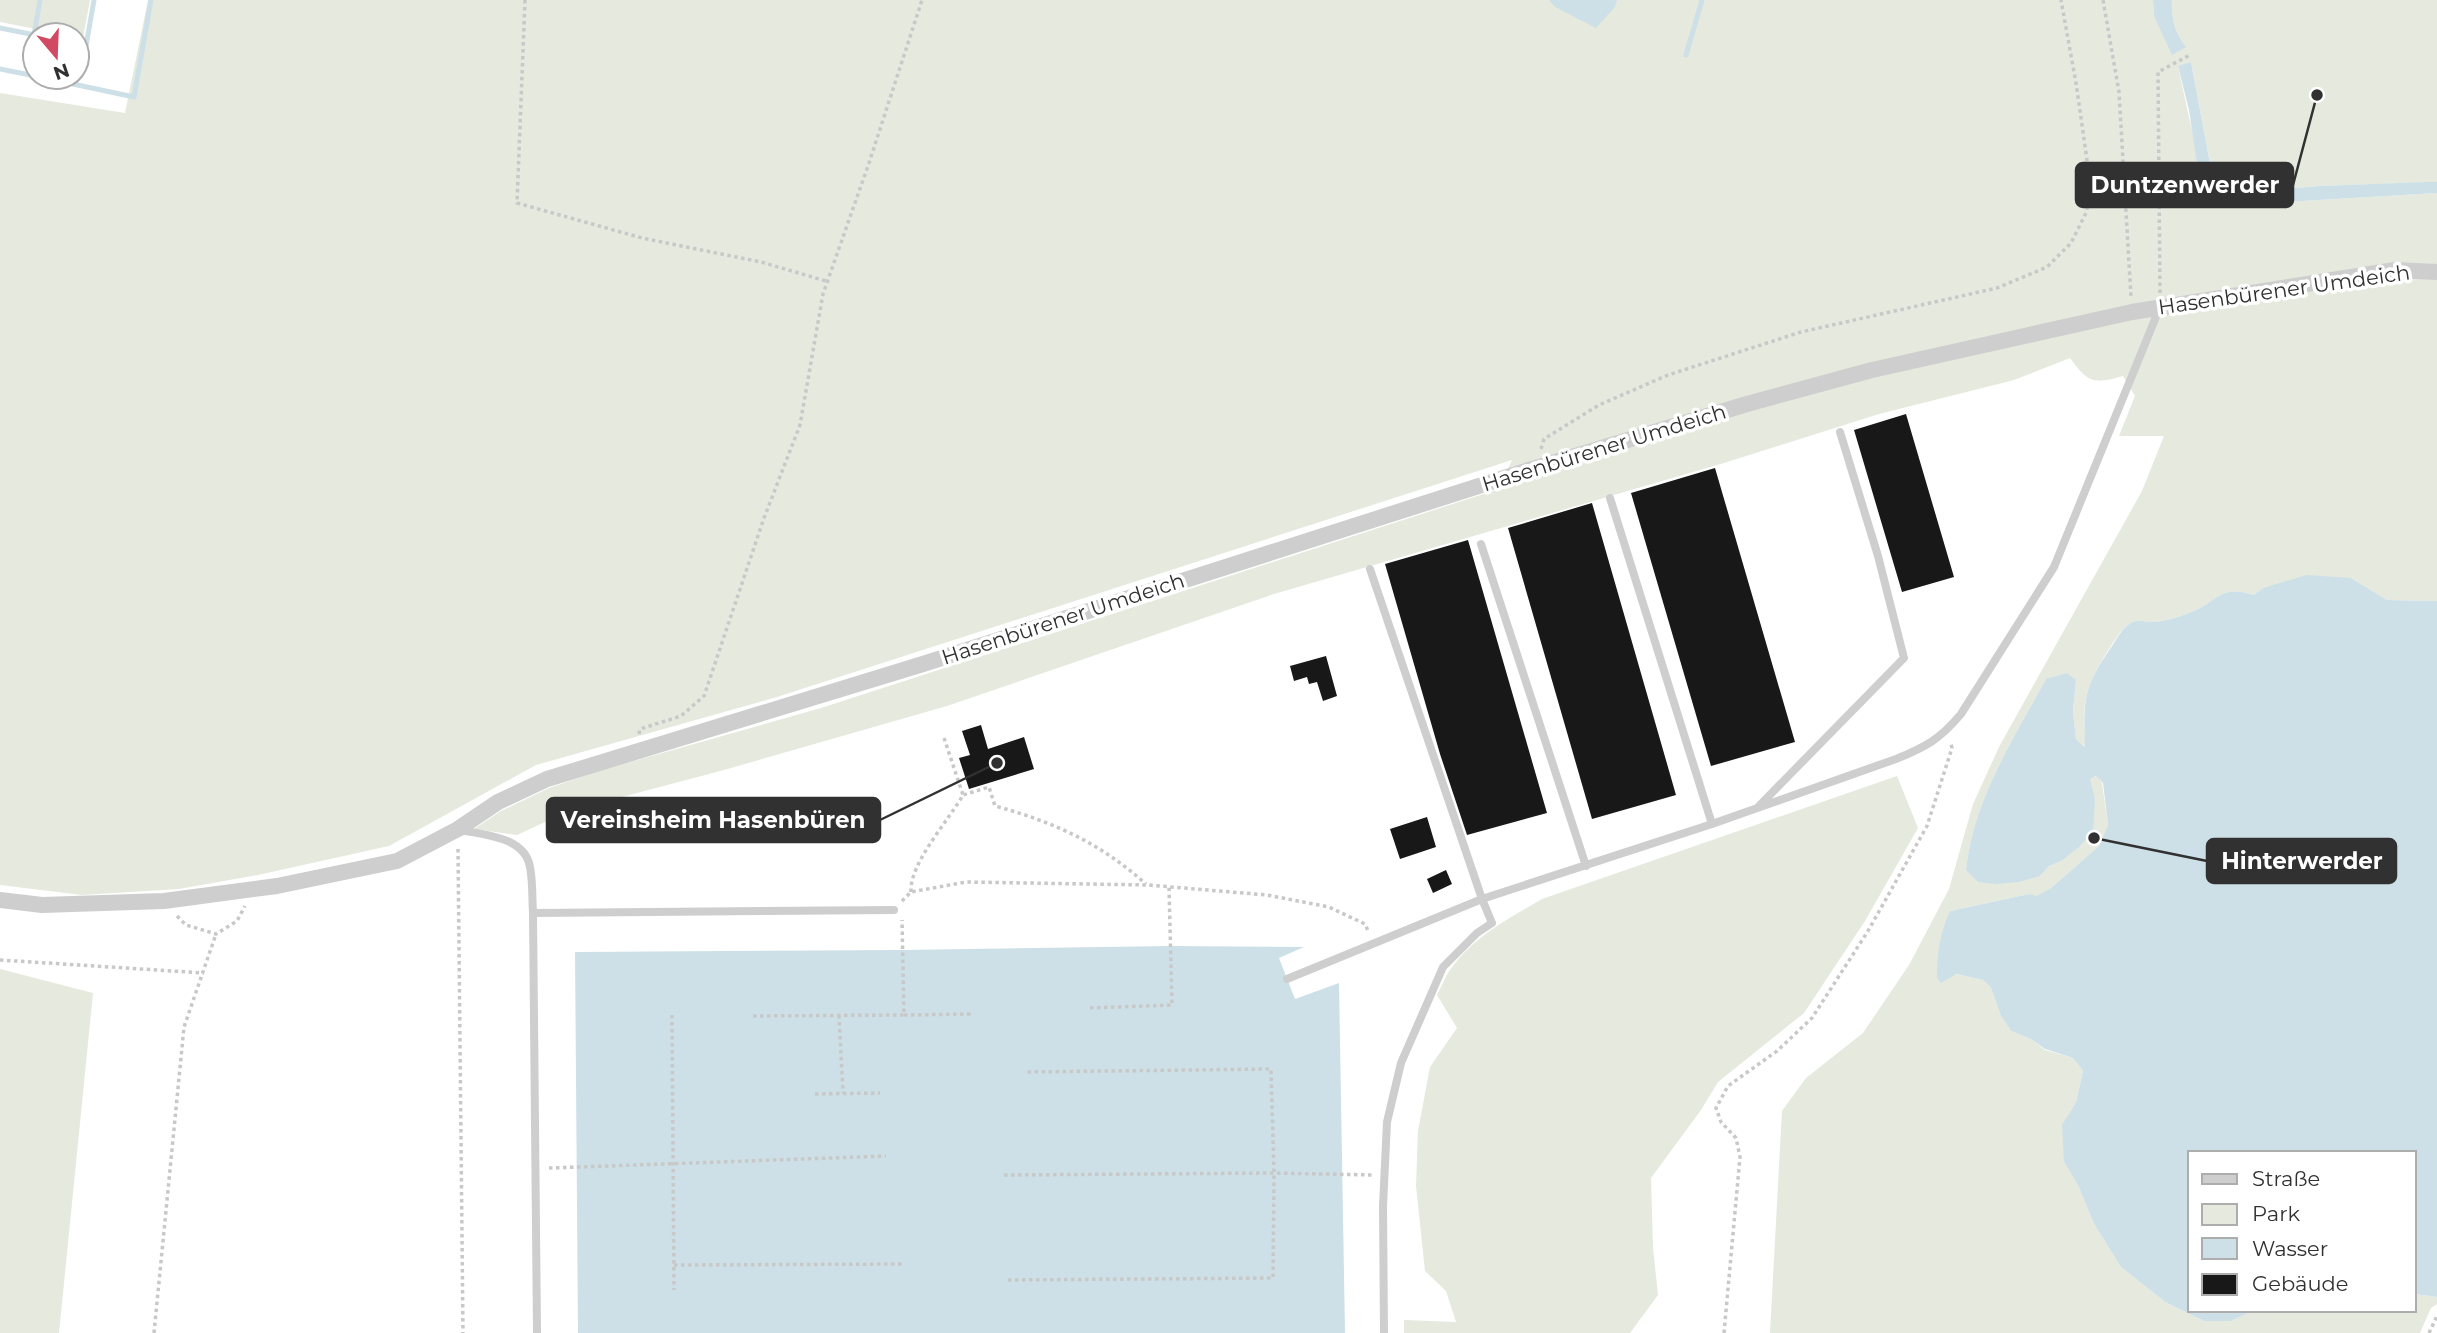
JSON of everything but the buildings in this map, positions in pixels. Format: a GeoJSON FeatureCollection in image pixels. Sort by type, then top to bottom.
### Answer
{"type":"FeatureCollection","features":[{"type":"Feature","properties":{"kind":"street","name":"Hasenbürener Umdeich"},"geometry":{"type":"LineString","coordinates":[[0,900],[42,905],[164,901],[254,889],[397,861],[458,829],[498,802],[547,779],[923,664],[1535,468],[1747,404],[1872,370],[2132,312],[2395,270],[2437,272]]}},
{"type":"Feature","properties":{"kind":"lane"},"geometry":{"type":"LineString","coordinates":[[1287,979],[1482,899],[1712,824],[1925,748],[1961,714],[2054,567],[2160,307]]}},
{"type":"Feature","properties":{"kind":"lane"},"geometry":{"type":"LineString","coordinates":[[1758,807],[1904,658],[1878,556],[1840,432]]}},
{"type":"Feature","properties":{"kind":"lane"},"geometry":{"type":"LineString","coordinates":[[1610,498],[1712,824]]}},
{"type":"Feature","properties":{"kind":"lane"},"geometry":{"type":"LineString","coordinates":[[1481,544],[1586,866]]}},
{"type":"Feature","properties":{"kind":"lane"},"geometry":{"type":"LineString","coordinates":[[1370,569],[1492,923],[1477,933],[1443,967],[1401,1063],[1387,1122],[1384,1175],[1384,1333]]}},
{"type":"Feature","properties":{"kind":"lane"},"geometry":{"type":"LineString","coordinates":[[458,829],[507,841],[521,850],[530,865],[533,913],[537,1333]]}},
{"type":"Feature","properties":{"kind":"lane"},"geometry":{"type":"LineString","coordinates":[[533,913],[894,910]]}},
{"type":"Feature","properties":{"kind":"path"},"geometry":{"type":"LineString","coordinates":[[525,0],[517,204],[642,238],[761,262],[827,281]]}},
{"type":"Feature","properties":{"kind":"path"},"geometry":{"type":"LineString","coordinates":[[636,752],[640,729],[681,716],[704,696],[764,518],[800,425],[822,294],[922,0]]}},
{"type":"Feature","properties":{"kind":"path"},"geometry":{"type":"LineString","coordinates":[[1535,468],[1544,439],[1600,405],[1668,376],[1801,332],[1997,288],[2047,267],[2071,243],[2087,211],[2089,174],[2061,0]]}},
{"type":"Feature","properties":{"kind":"path","name":"Hasenbürener Umdeich"},"geometry":{"type":"LineString","coordinates":[[2104,0],[2119,92],[2132,312]]}},
{"type":"Feature","properties":{"kind":"path"},"geometry":{"type":"LineString","coordinates":[[2160,307],[2158,72],[2190,55]]}},
{"type":"Feature","properties":{"kind":"path"},"geometry":{"type":"LineString","coordinates":[[1724,1333],[1740,1157],[1736,1138],[1721,1122],[1716,1108],[1728,1086],[1777,1051],[1812,1018],[1868,931],[1927,826],[1952,748],[1949,728]]}},
{"type":"Feature","properties":{"kind":"path"},"geometry":{"type":"LineString","coordinates":[[944,738],[963,795]]}},
{"type":"Feature","properties":{"kind":"path"},"geometry":{"type":"LineString","coordinates":[[911,892],[910,882],[942,825],[963,795],[989,787],[995,806],[1036,817],[1072,832],[1122,862],[1148,885]]}},
{"type":"Feature","properties":{"kind":"path"},"geometry":{"type":"LineString","coordinates":[[458,829],[463,1333]]}},
{"type":"Feature","properties":{"kind":"path"},"geometry":{"type":"LineString","coordinates":[[894,910],[911,892],[966,882],[1148,885],[1267,895],[1329,907],[1365,924],[1374,944]]}},
{"type":"Feature","properties":{"kind":"path"},"geometry":{"type":"LineString","coordinates":[[1090,1008],[1172,1005],[1170,887]]}},
{"type":"Feature","properties":{"kind":"path"},"geometry":{"type":"LineString","coordinates":[[154,1333],[184,1027],[216,934],[237,921],[254,889]]}},
{"type":"Feature","properties":{"kind":"path"},"geometry":{"type":"LineString","coordinates":[[164,901],[186,925],[216,934]]}},
{"type":"Feature","properties":{"kind":"path"},"geometry":{"type":"LineString","coordinates":[[902,902],[904,1015]]}},
{"type":"Feature","properties":{"kind":"path"},"geometry":{"type":"LineString","coordinates":[[0,960],[204,973]]}},
{"type":"Feature","properties":{"kind":"path"},"geometry":{"type":"LineString","coordinates":[[753,1016],[972,1014]]}},
{"type":"Feature","properties":{"kind":"path"},"geometry":{"type":"LineString","coordinates":[[672,1015],[674,1290]]}},
{"type":"Feature","properties":{"kind":"path"},"geometry":{"type":"LineString","coordinates":[[839,1015],[843,1093]]}},
{"type":"Feature","properties":{"kind":"path"},"geometry":{"type":"LineString","coordinates":[[1008,1280],[1273,1278],[1272,1069],[1026,1072]]}},
{"type":"Feature","properties":{"kind":"path"},"geometry":{"type":"LineString","coordinates":[[815,1094],[880,1093]]}},
{"type":"Feature","properties":{"kind":"path"},"geometry":{"type":"LineString","coordinates":[[535,1168],[887,1156]]}},
{"type":"Feature","properties":{"kind":"path"},"geometry":{"type":"LineString","coordinates":[[1004,1175],[1384,1175]]}},
{"type":"Feature","properties":{"kind":"path"},"geometry":{"type":"LineString","coordinates":[[674,1265],[904,1264]]}},
{"type":"Feature","properties":{"kind":"path"},"geometry":{"type":"LineString","coordinates":[[2429,1333],[2437,1316]]}},
{"type":"Feature","properties":{"kind":"green space"},"geometry":{"type":"Polygon","coordinates":[[[0,0],[90,0],[86,21],[21,21],[21,26],[0,22],[0,0]]]}},
{"type":"Feature","properties":{"kind":"green space"},"geometry":{"type":"Polygon","coordinates":[[[148,0],[2153,0],[2154,16],[2186,47],[2174,25],[2172,0],[2437,0],[2437,182],[2319,186],[2226,194],[2214,185],[2191,62],[2178,67],[2208,203],[2234,205],[2437,193],[2437,601],[2387,600],[2351,578],[2263,588],[2254,595],[2233,591],[2177,617],[2129,624],[2115,639],[2091,682],[2084,718],[2086,747],[2076,739],[2073,711],[2076,680],[2046,679],[1996,771],[1977,819],[1966,870],[2040,876],[2049,866],[2061,861],[2095,801],[2089,779],[2097,776],[2102,783],[2108,825],[2099,846],[2037,897],[2029,894],[1950,911],[1955,974],[1983,980],[1991,988],[2001,1016],[2011,1031],[2031,1039],[2045,1050],[2073,1058],[2083,1071],[2076,1102],[2068,1115],[2064,1162],[2078,1185],[2094,1224],[2121,1267],[2165,1302],[2204,1321],[2231,1321],[2248,1313],[2258,1312],[2416,1312],[2416,1294],[2437,1297],[2437,1304],[2431,1308],[2420,1333],[1770,1333],[1782,1111],[1806,1078],[1863,1033],[1909,965],[1949,889],[1973,804],[2000,745],[2142,491],[2164,436],[2119,436],[2135,396],[2123,376],[2093,380],[2082,373],[2070,358],[2014,380],[1879,414],[1724,463],[1274,594],[947,706],[569,811],[517,835],[474,829],[501,811],[549,788],[602,770],[821,708],[1499,489],[1512,460],[777,697],[536,765],[389,846],[258,875],[179,889],[82,895],[0,885],[0,93],[125,113],[148,0]]]}},
{"type":"Feature","properties":{"kind":"green space"},"geometry":{"type":"Polygon","coordinates":[[[1897,776],[1918,828],[1865,921],[1804,1013],[1718,1082],[1651,1178],[1653,1248],[1658,1295],[1630,1333],[1404,1333],[1404,1320],[1456,1322],[1446,1291],[1425,1271],[1416,1186],[1418,1131],[1430,1067],[1457,1028],[1437,995],[1448,973],[1462,955],[1494,928],[1542,899],[1897,776]]]}},
{"type":"Feature","properties":{"kind":"green space"},"geometry":{"type":"Polygon","coordinates":[[[0,969],[93,993],[59,1333],[0,1333],[0,969]]]}},
{"type":"Feature","properties":{"kind":"water"},"geometry":{"type":"Polygon","coordinates":[[[1549,0],[1617,0],[1615,7],[1596,28],[1555,7],[1549,0]]]}},
{"type":"Feature","properties":{"kind":"water"},"geometry":{"type":"Polygon","coordinates":[[[2153,0],[2172,0],[2174,25],[2186,47],[2172,55],[2154,16],[2153,0]]]}},
{"type":"Feature","properties":{"kind":"water"},"geometry":{"type":"Polygon","coordinates":[[[2191,62],[2214,185],[2226,194],[2319,186],[2426,182],[2437,182],[2437,193],[2234,205],[2208,203],[2201,191],[2189,110],[2178,66],[2191,62]]]}},
{"type":"Feature","properties":{"kind":"water"},"geometry":{"type":"Polygon","coordinates":[[[2307,575],[2351,578],[2387,600],[2437,601],[2437,1297],[2416,1294],[2416,1151],[2188,1151],[2188,1312],[2258,1312],[2248,1313],[2231,1321],[2204,1321],[2165,1302],[2121,1267],[2094,1224],[2078,1185],[2064,1162],[2062,1125],[2076,1102],[2083,1071],[2073,1058],[2045,1049],[2031,1039],[2011,1031],[2001,1016],[1991,988],[1983,980],[1956,974],[1941,983],[1937,978],[1938,952],[1950,911],[2029,894],[2037,896],[2051,888],[2099,846],[2108,825],[2103,783],[2096,776],[2090,779],[2095,800],[2093,831],[2061,861],[2049,866],[2040,876],[2019,882],[1978,882],[1966,870],[1977,819],[1996,771],[2046,679],[2067,673],[2076,680],[2073,711],[2076,739],[2085,747],[2084,717],[2087,694],[2096,672],[2126,626],[2135,621],[2154,622],[2187,614],[2220,595],[2233,591],[2254,595],[2263,588],[2307,575]]]}},
{"type":"Feature","properties":{"kind":"water"},"geometry":{"type":"Polygon","coordinates":[[[1304,947],[1279,958],[1295,999],[1339,983],[1345,1333],[578,1333],[575,952],[1304,947]]]}},
{"type":"Feature","properties":{"kind":"waterway"},"geometry":{"type":"LineString","coordinates":[[36,21],[40,0]]}},
{"type":"Feature","properties":{"kind":"waterway"},"geometry":{"type":"LineString","coordinates":[[90,21],[94,0]]}},
{"type":"Feature","properties":{"kind":"waterway"},"geometry":{"type":"LineString","coordinates":[[91,88],[134,97],[151,0]]}},
{"type":"Feature","properties":{"kind":"waterway"},"geometry":{"type":"LineString","coordinates":[[1686,55],[1702,0]]}},
{"type":"Feature","properties":{"kind":"waterway"},"geometry":{"type":"LineString","coordinates":[[0,28],[21,32]]}},
{"type":"Feature","properties":{"kind":"waterway"},"geometry":{"type":"LineString","coordinates":[[0,69],[21,73]]}},
{"type":"Feature","properties":{"kind":"place","name":"Duntzenwerder"},"geometry":{"type":"Point","coordinates":[2317,95]}},
{"type":"Feature","properties":{"kind":"place","name":"Vereinsheim Hasenbüren"},"geometry":{"type":"Point","coordinates":[997,763]}},
{"type":"Feature","properties":{"kind":"place","name":"Hinterwerder"},"geometry":{"type":"Point","coordinates":[2094,838]}}]}
